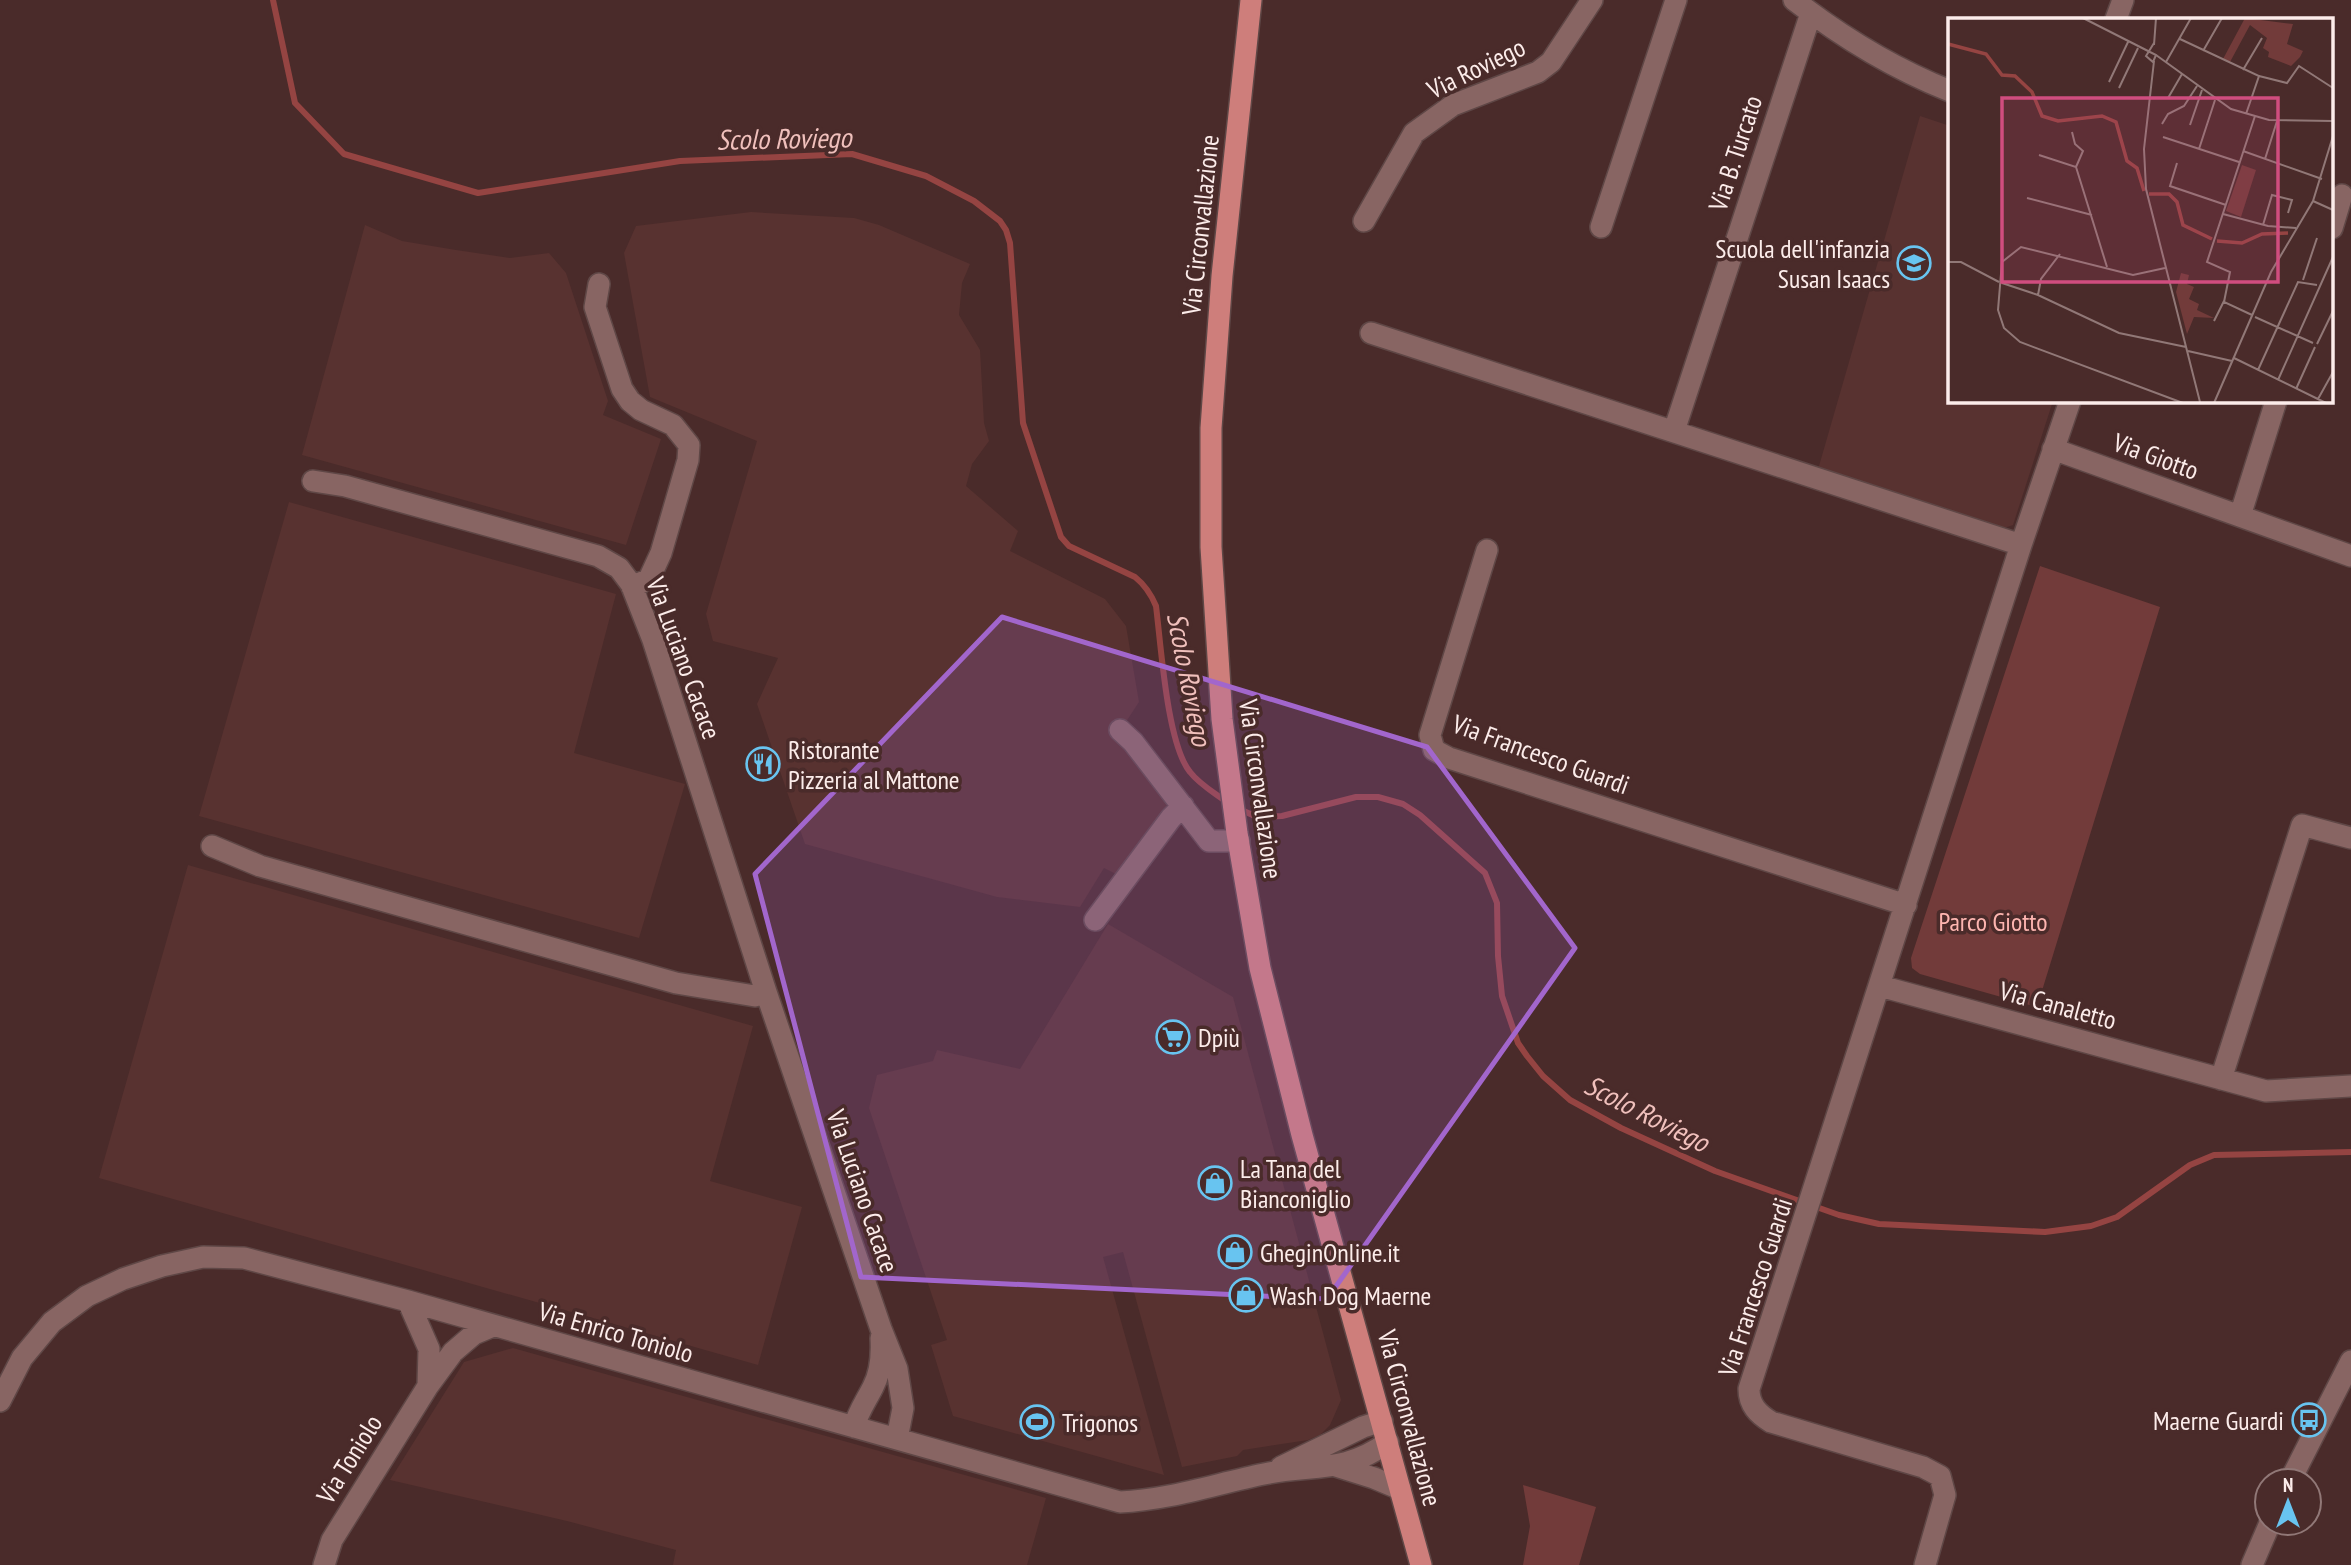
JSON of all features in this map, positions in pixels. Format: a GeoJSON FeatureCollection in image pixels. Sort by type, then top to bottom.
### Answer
{"type":"FeatureCollection","features":[{"type":"Feature","properties":{"kind":"main road","name":"Via Circonvallazione"},"geometry":{"type":"LineString","coordinates":[[1251,0],[1222,276],[1211,428],[1212,547],[1222,719],[1238,837],[1263,981],[1302,1135],[1421,1565]]}},
{"type":"Feature","properties":{"kind":"street","name":"Via Roviego"},"geometry":{"type":"LineString","coordinates":[[1364,221],[1414,133],[1453,105],[1538,72],[1551,62],[1592,0]]}},
{"type":"Feature","properties":{"kind":"street"},"geometry":{"type":"LineString","coordinates":[[1601,227],[1676,0]]}},
{"type":"Feature","properties":{"kind":"street"},"geometry":{"type":"LineString","coordinates":[[1794,0],[1844,38],[1882,61],[1948,90]]}},
{"type":"Feature","properties":{"kind":"street"},"geometry":{"type":"LineString","coordinates":[[2116,18],[2123,0]]}},
{"type":"Feature","properties":{"kind":"street","name":"Via B. Turcato"},"geometry":{"type":"LineString","coordinates":[[1674,431],[1811,13]]}},
{"type":"Feature","properties":{"kind":"street"},"geometry":{"type":"LineString","coordinates":[[2334,221],[2342,195]]}},
{"type":"Feature","properties":{"kind":"street"},"geometry":{"type":"LineString","coordinates":[[598,284],[595,307],[622,389],[640,410],[673,425],[689,445],[688,460],[661,553],[649,579],[632,587]]}},
{"type":"Feature","properties":{"kind":"street"},"geometry":{"type":"LineString","coordinates":[[1371,333],[2021,545]]}},
{"type":"Feature","properties":{"kind":"street","name":"Via Francesco Guardi"},"geometry":{"type":"LineString","coordinates":[[1925,1565],[1945,1495],[1940,1476],[1923,1467],[1771,1422],[1762,1416],[1749,1397],[1752,1377],[2070,402]]}},
{"type":"Feature","properties":{"kind":"street"},"geometry":{"type":"LineString","coordinates":[[2240,516],[2276,402]]}},
{"type":"Feature","properties":{"kind":"street","name":"Via Giotto"},"geometry":{"type":"LineString","coordinates":[[2053,449],[2351,556]]}},
{"type":"Feature","properties":{"kind":"street","name":"Via Luciano Cacace"},"geometry":{"type":"LineString","coordinates":[[313,481],[345,486],[598,556],[619,568],[632,587],[653,640],[766,992],[897,1369],[903,1408],[897,1439]]}},
{"type":"Feature","properties":{"kind":"street","name":"Via Francesco Guardi"},"geometry":{"type":"LineString","coordinates":[[1488,550],[1430,735],[1434,750],[1449,758],[1906,905]]}},
{"type":"Feature","properties":{"kind":"street"},"geometry":{"type":"LineString","coordinates":[[1120,730],[1133,742],[1209,841],[1238,837]]}},
{"type":"Feature","properties":{"kind":"street"},"geometry":{"type":"LineString","coordinates":[[1096,920],[1182,806]]}},
{"type":"Feature","properties":{"kind":"street"},"geometry":{"type":"LineString","coordinates":[[2221,1079],[2302,825],[2351,838]]}},
{"type":"Feature","properties":{"kind":"street"},"geometry":{"type":"LineString","coordinates":[[212,846],[260,866],[676,983],[755,996],[766,992]]}},
{"type":"Feature","properties":{"kind":"street","name":"Via Canaletto"},"geometry":{"type":"LineString","coordinates":[[1880,986],[2266,1091],[2351,1086]]}},
{"type":"Feature","properties":{"kind":"street","name":"Via Enrico Toniolo"},"geometry":{"type":"LineString","coordinates":[[0,1401],[22,1358],[52,1322],[87,1296],[123,1279],[162,1266],[203,1257],[244,1258],[408,1301],[1119,1502],[1150,1501],[1267,1474],[1336,1466],[1370,1455],[1385,1432],[1363,1427],[1267,1474]]}},
{"type":"Feature","properties":{"kind":"street"},"geometry":{"type":"LineString","coordinates":[[408,1301],[429,1349],[428,1386]]}},
{"type":"Feature","properties":{"kind":"street","name":"Via Toniolo"},"geometry":{"type":"LineString","coordinates":[[324,1565],[332,1540],[428,1386],[453,1352],[474,1334],[493,1326]]}},
{"type":"Feature","properties":{"kind":"street","name":"Via Luciano Cacace"},"geometry":{"type":"LineString","coordinates":[[854,1427],[859,1411],[874,1386],[879,1369],[882,1354],[881,1329]]}},
{"type":"Feature","properties":{"kind":"street"},"geometry":{"type":"LineString","coordinates":[[2297,1467],[2351,1361]]}},
{"type":"Feature","properties":{"kind":"street","name":"Via Enrico Toniolo"},"geometry":{"type":"LineString","coordinates":[[1336,1466],[1400,1489]]}},
{"type":"Feature","properties":{"kind":"street"},"geometry":{"type":"LineString","coordinates":[[2252,1565],[2264,1537]]}},
{"type":"Feature","properties":{"kind":"highlighted area"},"geometry":{"type":"Polygon","coordinates":[[[1002,617],[1427,747],[1575,948],[1327,1299],[861,1277],[755,874],[1002,617]]]}},
{"type":"Feature","properties":{"kind":"shaded area","name":"Scuola dell'infanzia Susan Isaacs"},"geometry":{"type":"Polygon","coordinates":[[[1920,116],[1948,125],[1948,402],[2053,402],[2013,525],[1998,530],[1817,473],[1920,116]]]}},
{"type":"Feature","properties":{"kind":"shaded area"},"geometry":{"type":"Polygon","coordinates":[[[751,212],[854,218],[879,225],[970,264],[962,283],[959,315],[980,350],[984,423],[989,441],[972,464],[966,486],[1018,531],[1010,551],[1105,599],[1126,626],[1139,702],[1116,737],[1170,805],[1120,876],[1104,868],[1080,907],[997,897],[805,844],[757,704],[778,658],[713,641],[706,614],[757,441],[650,397],[624,253],[636,226],[751,212]]]}},
{"type":"Feature","properties":{"kind":"shaded area"},"geometry":{"type":"Polygon","coordinates":[[[365,225],[402,241],[456,250],[510,258],[549,253],[566,273],[608,401],[603,415],[661,439],[626,545],[302,455],[365,225]]]}},
{"type":"Feature","properties":{"kind":"shaded area"},"geometry":{"type":"Polygon","coordinates":[[[289,502],[616,594],[574,753],[685,784],[639,938],[199,816],[289,502]]]}},
{"type":"Feature","properties":{"kind":"shaded area"},"geometry":{"type":"Polygon","coordinates":[[[188,865],[753,1026],[710,1181],[802,1207],[758,1365],[99,1178],[188,865]]]}},
{"type":"Feature","properties":{"kind":"shaded area"},"geometry":{"type":"Polygon","coordinates":[[[1108,924],[1233,997],[1341,1400],[1330,1425],[1320,1435],[1308,1440],[1243,1450],[1237,1456],[1182,1467],[1123,1252],[1103,1257],[1164,1475],[953,1416],[931,1345],[947,1340],[869,1108],[877,1075],[933,1061],[937,1050],[1020,1069],[1108,924]]]}},
{"type":"Feature","properties":{"kind":"shaded area"},"geometry":{"type":"Polygon","coordinates":[[[513,1348],[1046,1498],[1027,1565],[673,1565],[676,1550],[567,1521],[390,1480],[464,1362],[513,1348]]]}},
{"type":"Feature","properties":{"kind":"green space","name":"Parco Giotto"},"geometry":{"type":"Polygon","coordinates":[[[2040,566],[2160,607],[2037,1007],[1920,974],[1912,968],[1911,958],[2040,566]]]}},
{"type":"Feature","properties":{"kind":"green space"},"geometry":{"type":"Polygon","coordinates":[[[1523,1485],[1596,1507],[1579,1565],[1523,1565],[1530,1526],[1523,1485]]]}},
{"type":"Feature","properties":{"kind":"waterway","name":"Scolo Roviego"},"geometry":{"type":"LineString","coordinates":[[273,0],[295,103],[344,154],[478,193],[680,161],[852,154],[926,176],[974,201],[1000,221],[1010,243],[1023,423],[1061,537],[1069,546],[1135,577],[1150,594],[1156,606],[1170,717],[1182,758],[1198,781],[1228,803]]}},
{"type":"Feature","properties":{"kind":"waterway","name":"Scolo Roviego"},"geometry":{"type":"LineString","coordinates":[[1237,808],[1257,817],[1282,816],[1356,797],[1378,797],[1403,804],[1420,815],[1485,873],[1497,903],[1502,996],[1518,1043],[1543,1076],[1570,1100],[1621,1128],[1715,1171],[1839,1215],[1879,1224],[2045,1232],[2091,1226],[2117,1217],[2190,1165],[2214,1155],[2351,1152]]}},
{"type":"Feature","properties":{"kind":"place","name":"Scuola dell'infanzia Susan Isaacs"},"geometry":{"type":"Point","coordinates":[1914,263]}},
{"type":"Feature","properties":{"kind":"place","name":"Ristorante Pizzeria al Mattone"},"geometry":{"type":"Point","coordinates":[763,764]}},
{"type":"Feature","properties":{"kind":"place","name":"Dpiù"},"geometry":{"type":"Point","coordinates":[1173,1037]}},
{"type":"Feature","properties":{"kind":"place","name":"La Tana del Bianconiglio"},"geometry":{"type":"Point","coordinates":[1215,1183]}},
{"type":"Feature","properties":{"kind":"place","name":"GheginOnline.it"},"geometry":{"type":"Point","coordinates":[1235,1252]}},
{"type":"Feature","properties":{"kind":"place","name":"Wash Dog Maerne"},"geometry":{"type":"Point","coordinates":[1246,1295]}},
{"type":"Feature","properties":{"kind":"place","name":"Maerne Guardi"},"geometry":{"type":"Point","coordinates":[2309,1420]}},
{"type":"Feature","properties":{"kind":"place","name":"Trigonos"},"geometry":{"type":"Point","coordinates":[1037,1422]}}]}
